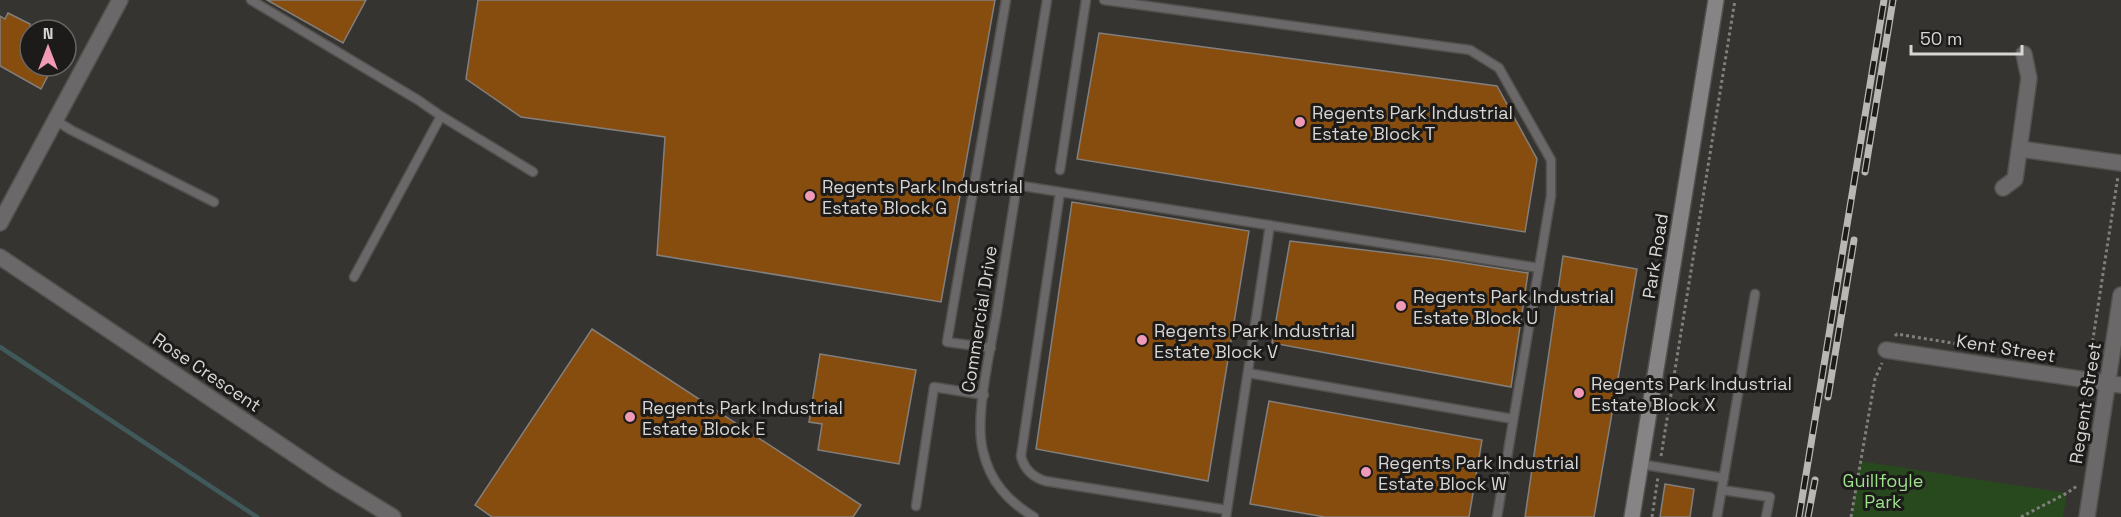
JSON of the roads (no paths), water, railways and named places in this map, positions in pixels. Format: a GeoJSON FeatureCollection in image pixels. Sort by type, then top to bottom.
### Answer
{"type":"FeatureCollection","features":[{"type":"Feature","properties":{"kind":"main road","name":"Park Road"},"geometry":{"type":"LineString","coordinates":[[1632,517],[1716,0]]}},
{"type":"Feature","properties":{"kind":"street"},"geometry":{"type":"LineString","coordinates":[[0,223],[120,0]]}},
{"type":"Feature","properties":{"kind":"street"},"geometry":{"type":"LineString","coordinates":[[2002,188],[2015,179],[2029,78],[2024,54]]}},
{"type":"Feature","properties":{"kind":"street"},"geometry":{"type":"LineString","coordinates":[[2020,148],[2120,163]]}},
{"type":"Feature","properties":{"kind":"street","name":"Rose Crescent"},"geometry":{"type":"LineString","coordinates":[[0,257],[331,479],[393,517]]}},
{"type":"Feature","properties":{"kind":"street","name":"Regent Street"},"geometry":{"type":"LineString","coordinates":[[2087,517],[2094,473],[2115,385],[2121,296]]}},
{"type":"Feature","properties":{"kind":"street","name":"Kent Street"},"geometry":{"type":"LineString","coordinates":[[1886,350],[2115,385]]}},
{"type":"Feature","properties":{"kind":"lane"},"geometry":{"type":"LineString","coordinates":[[251,0],[533,172]]}},
{"type":"Feature","properties":{"kind":"lane"},"geometry":{"type":"LineString","coordinates":[[991,348],[947,342],[1006,0]]}},
{"type":"Feature","properties":{"kind":"lane","name":"Commercial Drive"},"geometry":{"type":"LineString","coordinates":[[1034,517],[1011,501],[997,487],[982,449],[981,419],[1016,185],[1047,0]]}},
{"type":"Feature","properties":{"kind":"lane"},"geometry":{"type":"LineString","coordinates":[[1060,170],[1086,0]]}},
{"type":"Feature","properties":{"kind":"lane"},"geometry":{"type":"LineString","coordinates":[[1104,0],[1470,50],[1500,69],[1551,160],[1551,196],[1497,517]]}},
{"type":"Feature","properties":{"kind":"lane"},"geometry":{"type":"LineString","coordinates":[[354,277],[441,116]]}},
{"type":"Feature","properties":{"kind":"lane"},"geometry":{"type":"LineString","coordinates":[[55,120],[214,202]]}},
{"type":"Feature","properties":{"kind":"lane"},"geometry":{"type":"LineString","coordinates":[[1016,185],[1539,268]]}},
{"type":"Feature","properties":{"kind":"lane"},"geometry":{"type":"LineString","coordinates":[[1060,192],[1021,456],[1023,464],[1037,478],[1045,481],[1226,514],[1270,225]]}},
{"type":"Feature","properties":{"kind":"lane"},"geometry":{"type":"LineString","coordinates":[[1717,517],[1755,294]]}},
{"type":"Feature","properties":{"kind":"lane"},"geometry":{"type":"LineString","coordinates":[[1248,373],[1513,419]]}},
{"type":"Feature","properties":{"kind":"lane"},"geometry":{"type":"LineString","coordinates":[[916,506],[934,387],[984,395]]}},
{"type":"Feature","properties":{"kind":"lane"},"geometry":{"type":"LineString","coordinates":[[1640,464],[1724,478]]}},
{"type":"Feature","properties":{"kind":"lane"},"geometry":{"type":"LineString","coordinates":[[1722,490],[1770,497],[1766,517]]}},
{"type":"Feature","properties":{"kind":"waterway"},"geometry":{"type":"LineString","coordinates":[[0,347],[257,517]]}},
{"type":"Feature","properties":{"kind":"railway"},"geometry":{"type":"LineString","coordinates":[[1799,517],[1884,0]]}},
{"type":"Feature","properties":{"kind":"railway"},"geometry":{"type":"LineString","coordinates":[[1865,172],[1893,0]]}},
{"type":"Feature","properties":{"kind":"railway"},"geometry":{"type":"LineString","coordinates":[[1828,397],[1854,240]]}},
{"type":"Feature","properties":{"kind":"railway"},"geometry":{"type":"LineString","coordinates":[[1808,517],[1815,480]]}},
{"type":"Feature","properties":{"kind":"place","name":"Regents Park Industrial Estate Block T"},"geometry":{"type":"Point","coordinates":[1300,122]}},
{"type":"Feature","properties":{"kind":"place","name":"Regents Park Industrial Estate Block G"},"geometry":{"type":"Point","coordinates":[810,196]}},
{"type":"Feature","properties":{"kind":"place","name":"Regents Park Industrial Estate Block U"},"geometry":{"type":"Point","coordinates":[1401,306]}},
{"type":"Feature","properties":{"kind":"place","name":"Regents Park Industrial Estate Block V"},"geometry":{"type":"Point","coordinates":[1142,340]}},
{"type":"Feature","properties":{"kind":"place","name":"Regents Park Industrial Estate Block X"},"geometry":{"type":"Point","coordinates":[1579,393]}},
{"type":"Feature","properties":{"kind":"place","name":"Regents Park Industrial Estate Block E"},"geometry":{"type":"Point","coordinates":[630,417]}},
{"type":"Feature","properties":{"kind":"place","name":"Regents Park Industrial Estate Block W"},"geometry":{"type":"Point","coordinates":[1366,472]}},
{"type":"Feature","properties":{"kind":"park label","name":"Guillfoyle Park"},"geometry":{"type":"Point","coordinates":[1883,490]}}]}
